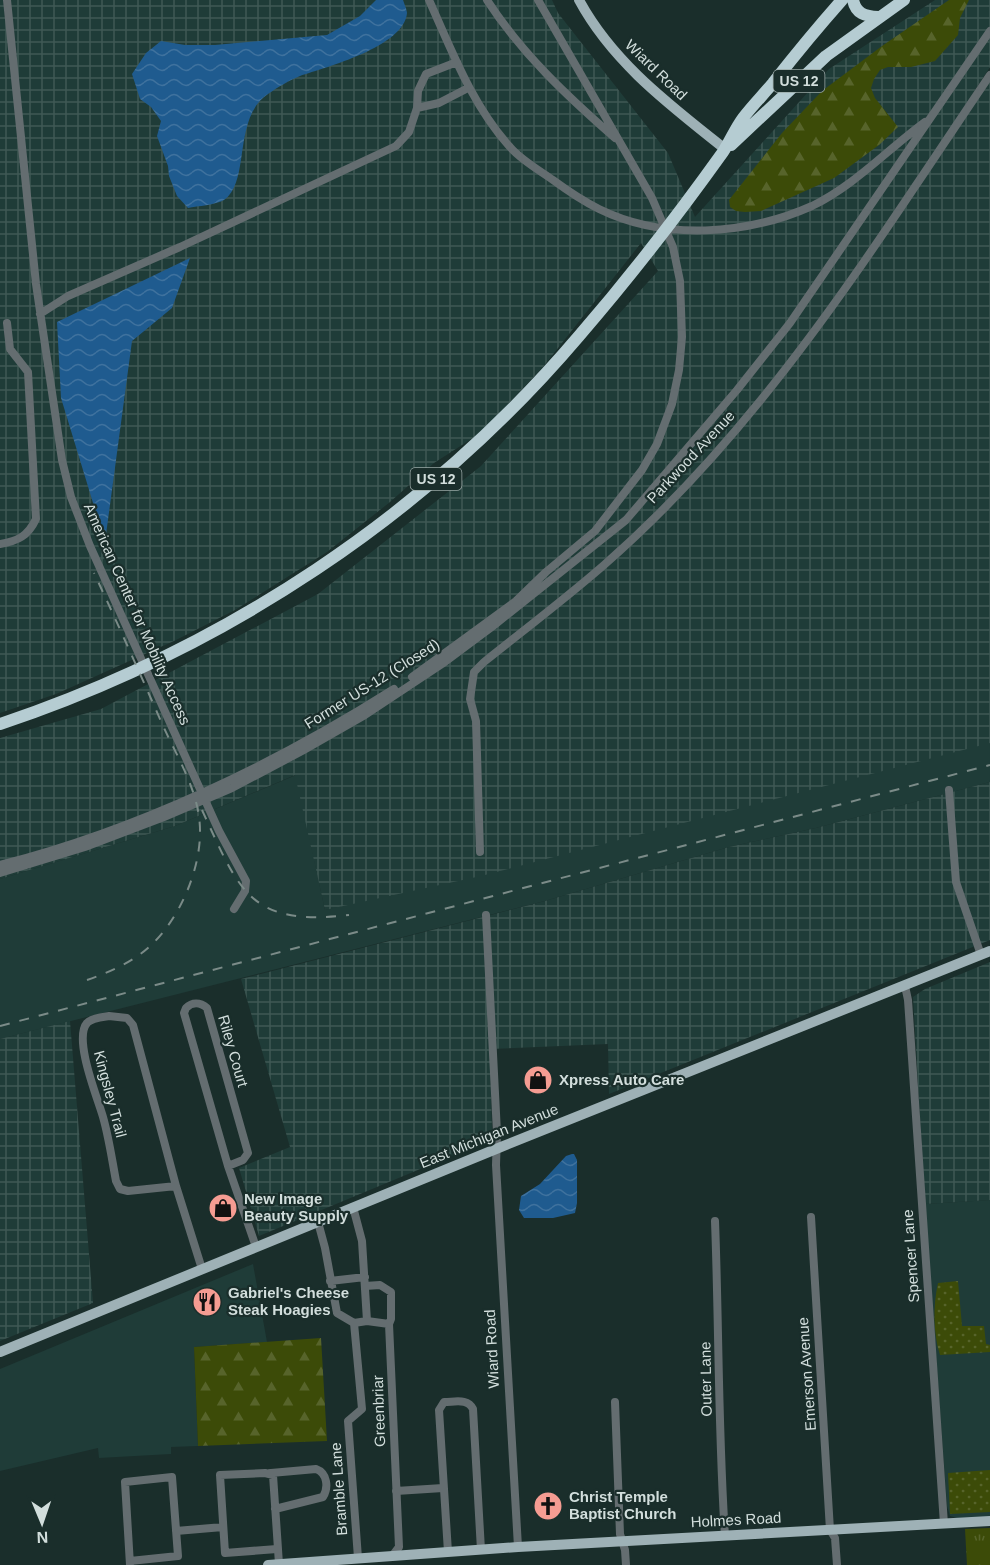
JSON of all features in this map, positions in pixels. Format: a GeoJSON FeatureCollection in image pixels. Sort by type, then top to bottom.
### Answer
{"type":"FeatureCollection","features":[{"type":"Feature","properties":{"kind":"highway","name":"US 12"},"geometry":{"type":"LineString","coordinates":[[0,724],[110,683],[232,622],[295,584],[348,548],[439,477],[539,381],[579,337],[684,204],[725,149],[742,119],[842,0]]}},
{"type":"Feature","properties":{"kind":"highway"},"geometry":{"type":"LineString","coordinates":[[853,0],[855,7],[862,15],[878,17]]}},
{"type":"Feature","properties":{"kind":"highway","name":"US 12"},"geometry":{"type":"LineString","coordinates":[[725,149],[743,135],[820,62],[903,0]]}},
{"type":"Feature","properties":{"kind":"main road","name":"Wiard Road"},"geometry":{"type":"LineString","coordinates":[[579,0],[608,45],[637,77],[725,149]]}},
{"type":"Feature","properties":{"kind":"main road","name":"East Michigan Avenue"},"geometry":{"type":"LineString","coordinates":[[0,1352],[496,1149],[985,953]]}},
{"type":"Feature","properties":{"kind":"main road","name":"Holmes Road"},"geometry":{"type":"LineString","coordinates":[[273,1565],[518,1547],[990,1521]]}},
{"type":"Feature","properties":{"kind":"street","name":"American Center for Mobility Access"},"geometry":{"type":"LineString","coordinates":[[7,0],[5,20],[40,314],[62,460],[71,497],[90,546],[146,672],[219,831],[246,881],[245,891],[234,909]]}},
{"type":"Feature","properties":{"kind":"street"},"geometry":{"type":"LineString","coordinates":[[429,0],[468,88],[511,148],[570,192],[600,210],[637,222],[693,230],[722,230],[764,222],[813,205],[854,180],[931,119]]}},
{"type":"Feature","properties":{"kind":"street"},"geometry":{"type":"LineString","coordinates":[[488,0],[531,59],[567,96],[620,142]]}},
{"type":"Feature","properties":{"kind":"street","name":"Former US-12 (Closed)"},"geometry":{"type":"LineString","coordinates":[[230,783],[356,713],[425,669],[520,597],[595,531],[642,470],[657,444],[672,404],[682,337],[680,281],[673,247],[652,198],[538,0]]}},
{"type":"Feature","properties":{"kind":"street"},"geometry":{"type":"LineString","coordinates":[[0,873],[85,847],[302,751],[365,715],[442,664],[494,626],[626,520],[737,390],[790,323],[990,31]]}},
{"type":"Feature","properties":{"kind":"street"},"geometry":{"type":"LineString","coordinates":[[40,314],[68,296],[180,247],[396,146],[409,132],[417,108],[418,91],[426,74],[457,62]]}},
{"type":"Feature","properties":{"kind":"street","name":"Parkwood Avenue"},"geometry":{"type":"LineString","coordinates":[[480,852],[476,721],[470,699],[474,672],[605,564],[709,460],[760,402],[823,318],[990,75]]}},
{"type":"Feature","properties":{"kind":"street"},"geometry":{"type":"LineString","coordinates":[[417,108],[439,103],[468,88]]}},
{"type":"Feature","properties":{"kind":"street"},"geometry":{"type":"LineString","coordinates":[[0,544],[15,542],[24,536],[36,519],[28,372],[10,349],[7,323]]}},
{"type":"Feature","properties":{"kind":"street"},"geometry":{"type":"LineString","coordinates":[[949,790],[956,882],[985,953]]}},
{"type":"Feature","properties":{"kind":"street"},"geometry":{"type":"LineString","coordinates":[[0,866],[62,848],[163,813]]}},
{"type":"Feature","properties":{"kind":"street","name":"Wiard Road"},"geometry":{"type":"LineString","coordinates":[[486,915],[496,1149],[518,1547]]}},
{"type":"Feature","properties":{"kind":"street","name":"Spencer Lane"},"geometry":{"type":"LineString","coordinates":[[905,986],[908,1000],[944,1524]]}},
{"type":"Feature","properties":{"kind":"street","name":"Riley Court"},"geometry":{"type":"LineString","coordinates":[[228,1166],[243,1160],[248,1153],[207,1008],[193,1004],[186,1008],[184,1013],[228,1166],[256,1247]]}},
{"type":"Feature","properties":{"kind":"street","name":"Kingsley Trail"},"geometry":{"type":"LineString","coordinates":[[176,1186],[128,1191],[120,1189],[116,1181],[104,1119],[83,1046],[86,1024],[89,1021],[109,1016],[122,1016],[133,1025],[176,1186],[202,1269]]}},
{"type":"Feature","properties":{"kind":"street"},"geometry":{"type":"LineString","coordinates":[[353,1207],[362,1241],[367,1321]]}},
{"type":"Feature","properties":{"kind":"street","name":"Emerson Avenue"},"geometry":{"type":"LineString","coordinates":[[811,1217],[830,1530],[836,1538],[837,1565]]}},
{"type":"Feature","properties":{"kind":"street","name":"Outer Lane"},"geometry":{"type":"LineString","coordinates":[[715,1221],[719,1312],[718,1380],[725,1536]]}},
{"type":"Feature","properties":{"kind":"street"},"geometry":{"type":"LineString","coordinates":[[318,1222],[326,1248],[337,1313],[354,1323],[367,1321],[389,1324]]}},
{"type":"Feature","properties":{"kind":"street","name":"Greenbriar"},"geometry":{"type":"LineString","coordinates":[[330,1281],[365,1281],[386,1287],[391,1292],[392,1312],[389,1324],[399,1547],[393,1556]]}},
{"type":"Feature","properties":{"kind":"street","name":"Bramble Lane"},"geometry":{"type":"LineString","coordinates":[[354,1323],[362,1409],[348,1421],[358,1558]]}},
{"type":"Feature","properties":{"kind":"street"},"geometry":{"type":"LineString","coordinates":[[448,1552],[439,1410],[444,1402],[466,1401],[473,1409],[481,1550]]}},
{"type":"Feature","properties":{"kind":"street"},"geometry":{"type":"LineString","coordinates":[[615,1402],[621,1542],[625,1550],[626,1565]]}},
{"type":"Feature","properties":{"kind":"street"},"geometry":{"type":"LineString","coordinates":[[275,1509],[323,1497],[327,1491],[325,1476],[316,1469],[220,1475],[225,1553],[277,1549]]}},
{"type":"Feature","properties":{"kind":"street"},"geometry":{"type":"LineString","coordinates":[[271,1473],[274,1480],[277,1549],[273,1565]]}},
{"type":"Feature","properties":{"kind":"street"},"geometry":{"type":"LineString","coordinates":[[172,1478],[178,1556],[130,1563],[124,1482],[172,1478]]}},
{"type":"Feature","properties":{"kind":"street"},"geometry":{"type":"LineString","coordinates":[[396,1491],[443,1488]]}},
{"type":"Feature","properties":{"kind":"street"},"geometry":{"type":"LineString","coordinates":[[176,1531],[223,1527]]}},
{"type":"Feature","properties":{"kind":"shaded area"},"geometry":{"type":"Polygon","coordinates":[[[0,0],[552,0],[558,13],[668,153],[695,217],[829,69],[935,0],[990,0],[990,67],[910,191],[990,81],[990,743],[481,876],[325,910],[295,775],[175,826],[0,879],[0,738],[101,709],[318,594],[481,466],[658,271],[641,243],[543,367],[492,421],[476,436],[434,463],[390,502],[327,552],[235,610],[174,641],[56,694],[0,713],[0,0]]]}},
{"type":"Feature","properties":{"kind":"shaded area"},"geometry":{"type":"Polygon","coordinates":[[[990,740],[990,782],[816,828],[729,847],[545,901],[0,1039],[0,879],[175,826],[296,775],[325,910],[990,740]]]}},
{"type":"Feature","properties":{"kind":"shaded area"},"geometry":{"type":"Polygon","coordinates":[[[990,782],[990,940],[609,1094],[608,1044],[490,1049],[492,1132],[490,1140],[259,1236],[239,1168],[290,1147],[241,979],[545,901],[729,847],[816,828],[990,782]]]}},
{"type":"Feature","properties":{"kind":"shaded area"},"geometry":{"type":"Polygon","coordinates":[[[990,962],[990,1200],[925,1204],[913,997],[925,989],[990,962]]]}},
{"type":"Feature","properties":{"kind":"shaded area"},"geometry":{"type":"Polygon","coordinates":[[[70,1021],[93,1303],[0,1341],[0,1039],[70,1021]]]}},
{"type":"Feature","properties":{"kind":"shaded area"},"geometry":{"type":"Polygon","coordinates":[[[990,1200],[990,1517],[957,1518],[950,1516],[947,1506],[925,1204],[990,1200]]]}},
{"type":"Feature","properties":{"kind":"shaded area"},"geometry":{"type":"Polygon","coordinates":[[[253,1264],[267,1342],[194,1347],[198,1446],[171,1447],[171,1454],[99,1458],[98,1448],[0,1471],[0,1369],[253,1264]]]}},
{"type":"Feature","properties":{"kind":"green space"},"geometry":{"type":"Polygon","coordinates":[[[949,0],[969,0],[960,18],[958,35],[935,61],[911,67],[888,67],[880,70],[874,79],[871,88],[875,98],[898,127],[879,145],[834,178],[761,211],[736,211],[730,207],[729,200],[782,133],[822,91],[949,0]]]}},
{"type":"Feature","properties":{"kind":"green space"},"geometry":{"type":"Polygon","coordinates":[[[958,1281],[962,1326],[984,1326],[986,1344],[990,1345],[990,1352],[940,1355],[934,1319],[938,1283],[958,1281]]]}},
{"type":"Feature","properties":{"kind":"green space"},"geometry":{"type":"Polygon","coordinates":[[[321,1338],[327,1441],[198,1446],[194,1347],[321,1338]]]}},
{"type":"Feature","properties":{"kind":"green space"},"geometry":{"type":"Polygon","coordinates":[[[990,1470],[990,1512],[950,1514],[948,1473],[990,1470]]]}},
{"type":"Feature","properties":{"kind":"green space"},"geometry":{"type":"Polygon","coordinates":[[[990,1528],[990,1565],[967,1565],[965,1529],[990,1528]]]}},
{"type":"Feature","properties":{"kind":"water"},"geometry":{"type":"Polygon","coordinates":[[[376,0],[403,0],[407,13],[403,25],[379,46],[296,78],[268,94],[257,105],[250,118],[237,179],[232,191],[220,202],[188,208],[177,196],[169,176],[168,166],[157,136],[161,121],[151,107],[140,99],[132,74],[146,53],[161,41],[185,45],[215,45],[327,35],[360,16],[376,0]]]}},
{"type":"Feature","properties":{"kind":"water"},"geometry":{"type":"Polygon","coordinates":[[[190,258],[172,308],[132,341],[105,542],[61,398],[57,322],[190,258]]]}},
{"type":"Feature","properties":{"kind":"water"},"geometry":{"type":"Polygon","coordinates":[[[572,1154],[577,1160],[575,1213],[553,1218],[524,1218],[519,1210],[521,1196],[540,1184],[566,1156],[572,1154]]]}},
{"type":"Feature","properties":{"kind":"railway"},"geometry":{"type":"LineString","coordinates":[[87,980],[136,957],[164,931],[186,895],[198,855],[200,835],[197,805],[190,783],[94,573]]}},
{"type":"Feature","properties":{"kind":"railway"},"geometry":{"type":"LineString","coordinates":[[0,1026],[990,765]]}},
{"type":"Feature","properties":{"kind":"railway"},"geometry":{"type":"LineString","coordinates":[[202,810],[238,882],[252,897],[268,908],[289,915],[315,917],[349,915]]}},
{"type":"Feature","properties":{"kind":"place","name":"Xpress Auto Care"},"geometry":{"type":"Point","coordinates":[538,1080]}},
{"type":"Feature","properties":{"kind":"place","name":"New Image Beauty Supply"},"geometry":{"type":"Point","coordinates":[223,1208]}},
{"type":"Feature","properties":{"kind":"place","name":"Gabriel's Cheese Steak Hoagies"},"geometry":{"type":"Point","coordinates":[207,1302]}},
{"type":"Feature","properties":{"kind":"place","name":"Christ Temple Baptist Church"},"geometry":{"type":"Point","coordinates":[548,1506]}}]}
